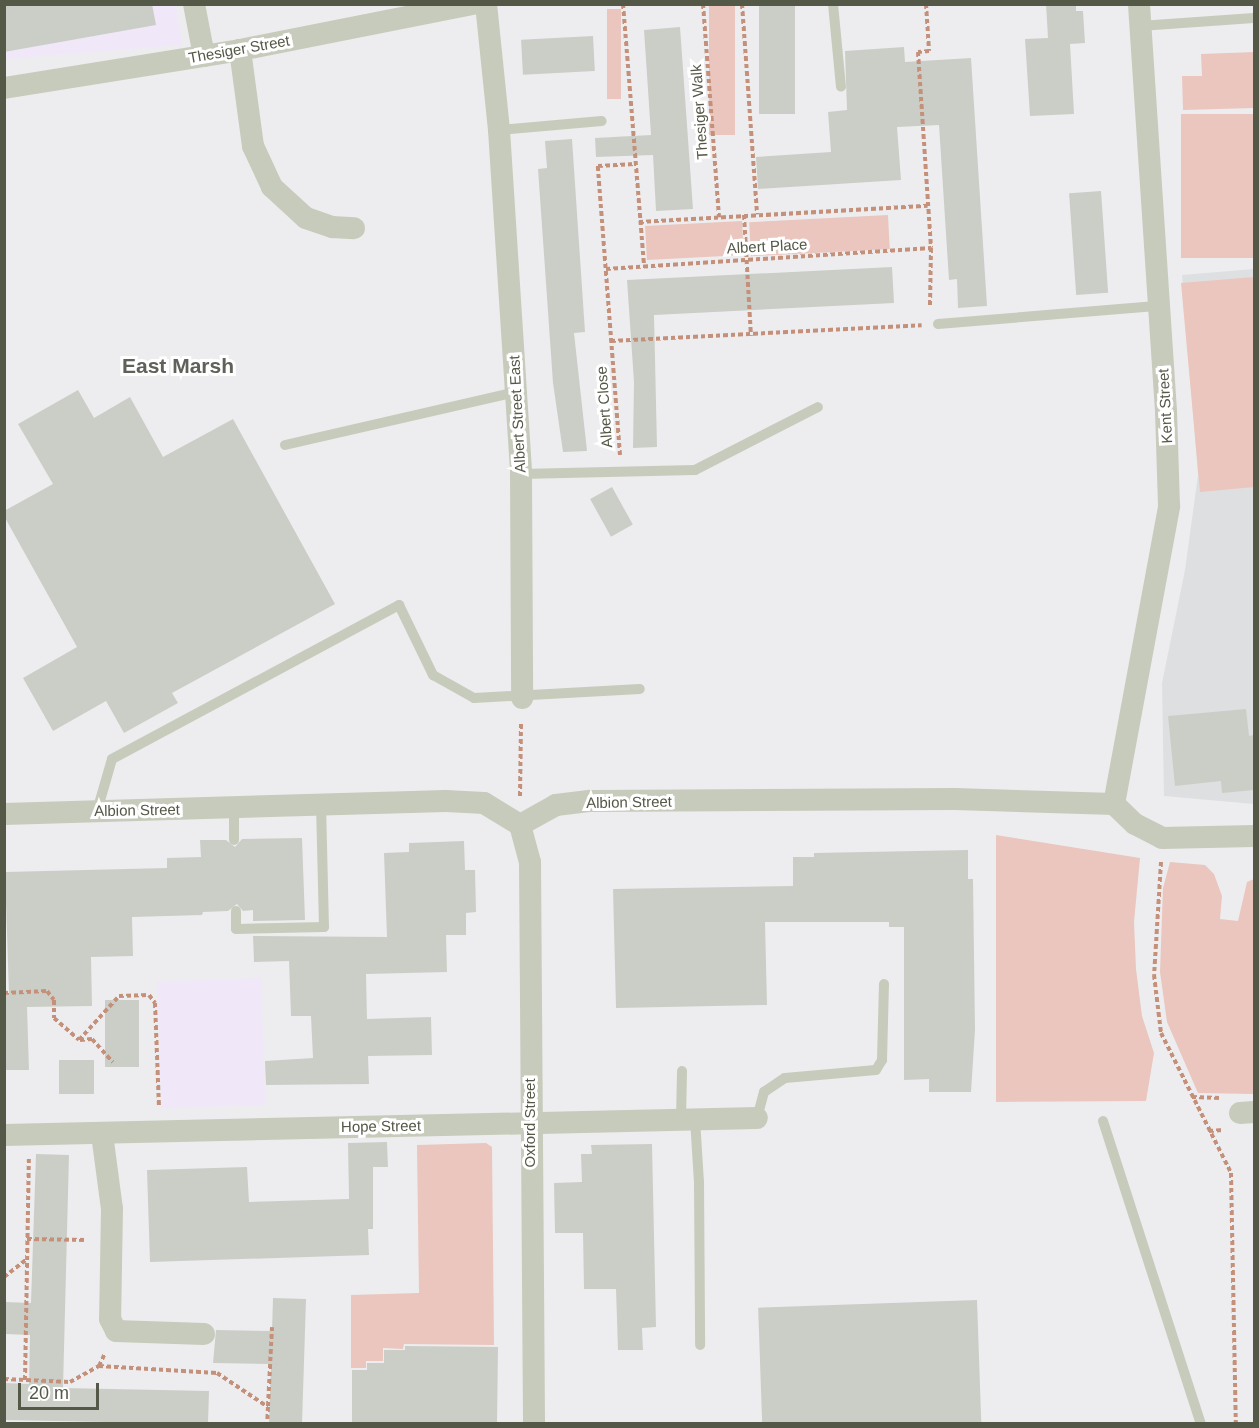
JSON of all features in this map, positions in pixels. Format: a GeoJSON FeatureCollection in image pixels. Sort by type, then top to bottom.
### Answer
{"type":"FeatureCollection","features":[{"type":"Feature","properties":{"kind":"street"},"geometry":{"type":"LineString","coordinates":[[194,4],[204,56]]}},
{"type":"Feature","properties":{"kind":"street","name":"Thesiger Street"},"geometry":{"type":"LineString","coordinates":[[4,88],[240,50],[402,11],[472,4]]}},
{"type":"Feature","properties":{"kind":"street","name":"Albert Street East"},"geometry":{"type":"LineString","coordinates":[[486,4],[500,130],[516,392],[520,474],[522,698]]}},
{"type":"Feature","properties":{"kind":"street","name":"Kent Street"},"geometry":{"type":"LineString","coordinates":[[1114,804],[1169,506],[1159,306],[1140,16]]}},
{"type":"Feature","properties":{"kind":"street"},"geometry":{"type":"LineString","coordinates":[[240,50],[253,146],[272,187],[306,218],[332,227],[354,228]]}},
{"type":"Feature","properties":{"kind":"street","name":"Albion Street"},"geometry":{"type":"LineString","coordinates":[[4,814],[321,807],[446,801],[484,803],[520,825],[556,805],[591,801],[955,799],[1114,804]]}},
{"type":"Feature","properties":{"kind":"street"},"geometry":{"type":"LineString","coordinates":[[1114,804],[1135,824],[1162,838],[1254,836]]}},
{"type":"Feature","properties":{"kind":"street","name":"Oxford Street"},"geometry":{"type":"LineString","coordinates":[[520,825],[530,862],[529,1123],[534,1424]]}},
{"type":"Feature","properties":{"kind":"street","name":"Hope Street"},"geometry":{"type":"LineString","coordinates":[[4,1135],[757,1118]]}},
{"type":"Feature","properties":{"kind":"street"},"geometry":{"type":"LineString","coordinates":[[102,1134],[112,1209],[110,1319],[116,1331],[204,1335]]}},
{"type":"Feature","properties":{"kind":"lane"},"geometry":{"type":"LineString","coordinates":[[833,4],[840,87]]}},
{"type":"Feature","properties":{"kind":"lane"},"geometry":{"type":"LineString","coordinates":[[1140,16],[1254,18]]}},
{"type":"Feature","properties":{"kind":"lane"},"geometry":{"type":"LineString","coordinates":[[500,130],[602,121]]}},
{"type":"Feature","properties":{"kind":"lane"},"geometry":{"type":"LineString","coordinates":[[934,324],[1159,306]]}},
{"type":"Feature","properties":{"kind":"lane"},"geometry":{"type":"LineString","coordinates":[[285,445],[516,392]]}},
{"type":"Feature","properties":{"kind":"lane"},"geometry":{"type":"LineString","coordinates":[[520,474],[695,470],[818,407]]}},
{"type":"Feature","properties":{"kind":"lane"},"geometry":{"type":"LineString","coordinates":[[97,811],[112,759],[399,604],[433,675],[474,698],[522,698],[640,689]]}},
{"type":"Feature","properties":{"kind":"lane"},"geometry":{"type":"LineString","coordinates":[[236,911],[236,929],[324,927],[321,807]]}},
{"type":"Feature","properties":{"kind":"lane"},"geometry":{"type":"LineString","coordinates":[[234,809],[234,840]]}},
{"type":"Feature","properties":{"kind":"lane"},"geometry":{"type":"LineString","coordinates":[[757,1118],[764,1092],[785,1078],[876,1070],[882,1060],[884,984]]}},
{"type":"Feature","properties":{"kind":"lane"},"geometry":{"type":"LineString","coordinates":[[682,1071],[699,1182],[700,1345]]}},
{"type":"Feature","properties":{"kind":"lane"},"geometry":{"type":"LineString","coordinates":[[1104,1121],[1201,1424]]}},
{"type":"Feature","properties":{"kind":"path"},"geometry":{"type":"LineString","coordinates":[[624,4],[644,266]]}},
{"type":"Feature","properties":{"kind":"path","name":"Thesiger Walk"},"geometry":{"type":"LineString","coordinates":[[703,4],[719,218]]}},
{"type":"Feature","properties":{"kind":"path"},"geometry":{"type":"LineString","coordinates":[[742,4],[757,214]]}},
{"type":"Feature","properties":{"kind":"path"},"geometry":{"type":"LineString","coordinates":[[635,164],[598,166],[611,341],[751,336],[934,324],[918,52],[929,51],[926,4]]}},
{"type":"Feature","properties":{"kind":"path","name":"Albert Place"},"geometry":{"type":"LineString","coordinates":[[639,222],[928,206]]}},
{"type":"Feature","properties":{"kind":"path"},"geometry":{"type":"LineString","coordinates":[[744,215],[751,336]]}},
{"type":"Feature","properties":{"kind":"path","name":"Albert Place"},"geometry":{"type":"LineString","coordinates":[[606,269],[931,248]]}},
{"type":"Feature","properties":{"kind":"path","name":"Albert Close"},"geometry":{"type":"LineString","coordinates":[[611,341],[621,471]]}},
{"type":"Feature","properties":{"kind":"path"},"geometry":{"type":"LineString","coordinates":[[520,825],[522,698]]}},
{"type":"Feature","properties":{"kind":"path"},"geometry":{"type":"LineString","coordinates":[[1162,838],[1154,975],[1161,1033],[1232,1173],[1236,1424]]}},
{"type":"Feature","properties":{"kind":"path"},"geometry":{"type":"LineString","coordinates":[[4,993],[47,991],[54,1000],[54,1018],[79,1040],[92,1040],[113,1062]]}},
{"type":"Feature","properties":{"kind":"path"},"geometry":{"type":"LineString","coordinates":[[79,1040],[119,996],[149,995],[155,1003],[160,1132]]}},
{"type":"Feature","properties":{"kind":"path"},"geometry":{"type":"LineString","coordinates":[[25,1380],[29,1135]]}},
{"type":"Feature","properties":{"kind":"path"},"geometry":{"type":"LineString","coordinates":[[27,1239],[112,1241]]}},
{"type":"Feature","properties":{"kind":"path"},"geometry":{"type":"LineString","coordinates":[[4,1277],[27,1259]]}},
{"type":"Feature","properties":{"kind":"path"},"geometry":{"type":"LineString","coordinates":[[267,1424],[272,1327]]}},
{"type":"Feature","properties":{"kind":"path"},"geometry":{"type":"LineString","coordinates":[[99,1366],[116,1331]]}},
{"type":"Feature","properties":{"kind":"path"},"geometry":{"type":"LineString","coordinates":[[4,1379],[70,1382],[99,1366],[217,1373],[268,1407]]}},
{"type":"Feature","properties":{"kind":"shaded area"},"geometry":{"type":"Polygon","coordinates":[[[5,5],[176,5],[182,45],[5,59],[5,5]]]}},
{"type":"Feature","properties":{"kind":"shaded area"},"geometry":{"type":"Polygon","coordinates":[[[709,5],[735,5],[735,135],[709,135],[709,5]]]}},
{"type":"Feature","properties":{"kind":"shaded area"},"geometry":{"type":"Polygon","coordinates":[[[607,9],[621,9],[621,99],[607,99],[607,9]]]}},
{"type":"Feature","properties":{"kind":"shaded area"},"geometry":{"type":"Polygon","coordinates":[[[1254,52],[1254,108],[1183,110],[1182,76],[1202,76],[1201,54],[1254,52]]]}},
{"type":"Feature","properties":{"kind":"shaded area"},"geometry":{"type":"Polygon","coordinates":[[[1181,114],[1254,114],[1254,258],[1181,258],[1181,114]]]}},
{"type":"Feature","properties":{"kind":"shaded area"},"geometry":{"type":"Polygon","coordinates":[[[888,215],[890,249],[751,256],[749,222],[888,215]]]}},
{"type":"Feature","properties":{"kind":"shaded area"},"geometry":{"type":"Polygon","coordinates":[[[742,221],[744,255],[647,260],[645,226],[742,221]]]}},
{"type":"Feature","properties":{"kind":"shaded area"},"geometry":{"type":"Polygon","coordinates":[[[1254,269],[1254,804],[1164,796],[1162,683],[1185,570],[1198,475],[1182,275],[1254,269]]]}},
{"type":"Feature","properties":{"kind":"shaded area"},"geometry":{"type":"Polygon","coordinates":[[[1254,277],[1254,487],[1200,492],[1181,283],[1254,277]]]}},
{"type":"Feature","properties":{"kind":"shaded area"},"geometry":{"type":"Polygon","coordinates":[[[996,835],[1140,858],[1134,922],[1136,969],[1142,1016],[1154,1053],[1146,1101],[996,1102],[996,835]]]}},
{"type":"Feature","properties":{"kind":"shaded area"},"geometry":{"type":"Polygon","coordinates":[[[1170,862],[1205,865],[1214,874],[1222,896],[1220,919],[1238,921],[1247,882],[1254,879],[1254,1094],[1198,1093],[1167,1022],[1160,972],[1163,888],[1170,862]]]}},
{"type":"Feature","properties":{"kind":"shaded area"},"geometry":{"type":"Polygon","coordinates":[[[261,978],[265,1105],[161,1109],[157,982],[261,978]]]}},
{"type":"Feature","properties":{"kind":"shaded area"},"geometry":{"type":"Polygon","coordinates":[[[486,1143],[492,1147],[494,1345],[404,1344],[403,1349],[383,1348],[383,1361],[366,1361],[366,1368],[351,1368],[351,1295],[419,1293],[417,1145],[486,1143]]]}},
{"type":"Feature","properties":{"kind":"building"},"geometry":{"type":"Polygon","coordinates":[[[4,4],[152,4],[156,25],[4,52],[4,4]]]}},
{"type":"Feature","properties":{"kind":"building"},"geometry":{"type":"Polygon","coordinates":[[[759,4],[795,4],[795,114],[759,114],[759,4]]]}},
{"type":"Feature","properties":{"kind":"building"},"geometry":{"type":"Polygon","coordinates":[[[1046,4],[1076,4],[1076,11],[1083,11],[1085,43],[1070,44],[1074,114],[1030,116],[1025,39],[1048,38],[1046,4]]]}},
{"type":"Feature","properties":{"kind":"building"},"geometry":{"type":"Polygon","coordinates":[[[680,27],[693,209],[656,211],[653,155],[596,157],[595,138],[651,135],[644,30],[680,27]]]}},
{"type":"Feature","properties":{"kind":"building"},"geometry":{"type":"Polygon","coordinates":[[[593,36],[595,71],[523,75],[521,40],[593,36]]]}},
{"type":"Feature","properties":{"kind":"building"},"geometry":{"type":"Polygon","coordinates":[[[904,47],[905,62],[971,58],[987,306],[958,308],[957,279],[949,280],[939,125],[897,127],[901,180],[758,189],[756,157],[831,152],[828,112],[847,110],[845,51],[904,47]]]}},
{"type":"Feature","properties":{"kind":"building"},"geometry":{"type":"Polygon","coordinates":[[[572,139],[585,332],[574,333],[587,451],[563,452],[553,383],[538,169],[547,168],[545,141],[572,139]]]}},
{"type":"Feature","properties":{"kind":"building"},"geometry":{"type":"Polygon","coordinates":[[[1101,191],[1108,293],[1076,295],[1069,193],[1101,191]]]}},
{"type":"Feature","properties":{"kind":"building"},"geometry":{"type":"Polygon","coordinates":[[[892,267],[894,303],[654,315],[657,447],[633,448],[634,382],[627,280],[892,267]]]}},
{"type":"Feature","properties":{"kind":"building"},"geometry":{"type":"Polygon","coordinates":[[[78,390],[94,418],[130,397],[163,457],[233,419],[335,604],[172,693],[178,703],[124,733],[106,701],[53,731],[23,678],[77,647],[4,516],[4,511],[53,484],[18,424],[78,390]]]}},
{"type":"Feature","properties":{"kind":"building"},"geometry":{"type":"Polygon","coordinates":[[[612,487],[633,525],[611,537],[590,499],[612,487]]]}},
{"type":"Feature","properties":{"kind":"building"},"geometry":{"type":"Polygon","coordinates":[[[1246,709],[1249,736],[1254,735],[1254,790],[1222,793],[1221,781],[1175,786],[1168,716],[1246,709]]]}},
{"type":"Feature","properties":{"kind":"building"},"geometry":{"type":"Polygon","coordinates":[[[302,838],[305,920],[253,921],[253,910],[243,911],[237,904],[228,911],[203,912],[202,915],[132,917],[133,956],[91,957],[92,1006],[27,1007],[29,1070],[4,1070],[4,995],[9,995],[5,872],[167,868],[167,858],[201,857],[200,840],[226,840],[235,847],[242,839],[302,838]]]}},
{"type":"Feature","properties":{"kind":"building"},"geometry":{"type":"Polygon","coordinates":[[[464,841],[465,870],[475,870],[476,912],[466,913],[466,935],[446,935],[447,972],[366,974],[367,1019],[431,1017],[432,1055],[368,1056],[369,1084],[266,1085],[265,1061],[313,1058],[311,1016],[291,1016],[289,961],[254,962],[253,936],[387,937],[384,853],[409,852],[409,843],[464,841]]]}},
{"type":"Feature","properties":{"kind":"building"},"geometry":{"type":"Polygon","coordinates":[[[968,850],[968,879],[973,879],[975,1030],[971,1092],[929,1092],[929,1079],[904,1080],[904,927],[889,927],[889,922],[765,922],[767,1005],[616,1008],[613,889],[793,886],[793,857],[814,857],[814,853],[968,850]]]}},
{"type":"Feature","properties":{"kind":"building"},"geometry":{"type":"Polygon","coordinates":[[[105,1000],[139,1000],[139,1067],[105,1067],[105,1000]]]}},
{"type":"Feature","properties":{"kind":"building"},"geometry":{"type":"Polygon","coordinates":[[[59,1060],[94,1060],[94,1094],[59,1094],[59,1060]]]}},
{"type":"Feature","properties":{"kind":"building"},"geometry":{"type":"Polygon","coordinates":[[[387,1142],[388,1167],[373,1167],[373,1229],[368,1229],[369,1255],[150,1262],[147,1170],[247,1167],[249,1202],[349,1199],[348,1143],[387,1142]]]}},
{"type":"Feature","properties":{"kind":"building"},"geometry":{"type":"Polygon","coordinates":[[[652,1144],[656,1327],[642,1328],[643,1350],[618,1350],[616,1289],[584,1289],[583,1233],[555,1233],[554,1183],[582,1182],[581,1154],[592,1154],[591,1145],[652,1144]]]}},
{"type":"Feature","properties":{"kind":"building"},"geometry":{"type":"Polygon","coordinates":[[[36,1154],[69,1155],[63,1388],[209,1391],[208,1424],[4,1420],[4,1383],[29,1384],[30,1335],[4,1334],[4,1302],[31,1303],[36,1154]]]}},
{"type":"Feature","properties":{"kind":"building"},"geometry":{"type":"Polygon","coordinates":[[[273,1298],[306,1299],[302,1424],[269,1424],[271,1364],[213,1363],[216,1330],[272,1331],[273,1298]]]}},
{"type":"Feature","properties":{"kind":"building"},"geometry":{"type":"Polygon","coordinates":[[[977,1300],[981,1424],[762,1424],[758,1308],[977,1300]]]}},
{"type":"Feature","properties":{"kind":"building"},"geometry":{"type":"Polygon","coordinates":[[[405,1346],[498,1347],[497,1424],[352,1424],[352,1370],[367,1370],[367,1363],[384,1363],[384,1350],[405,1350],[405,1346]]]}},
{"type":"Feature","properties":{"kind":"district","name":"East Marsh"},"geometry":{"type":"Point","coordinates":[178,366]}}]}
